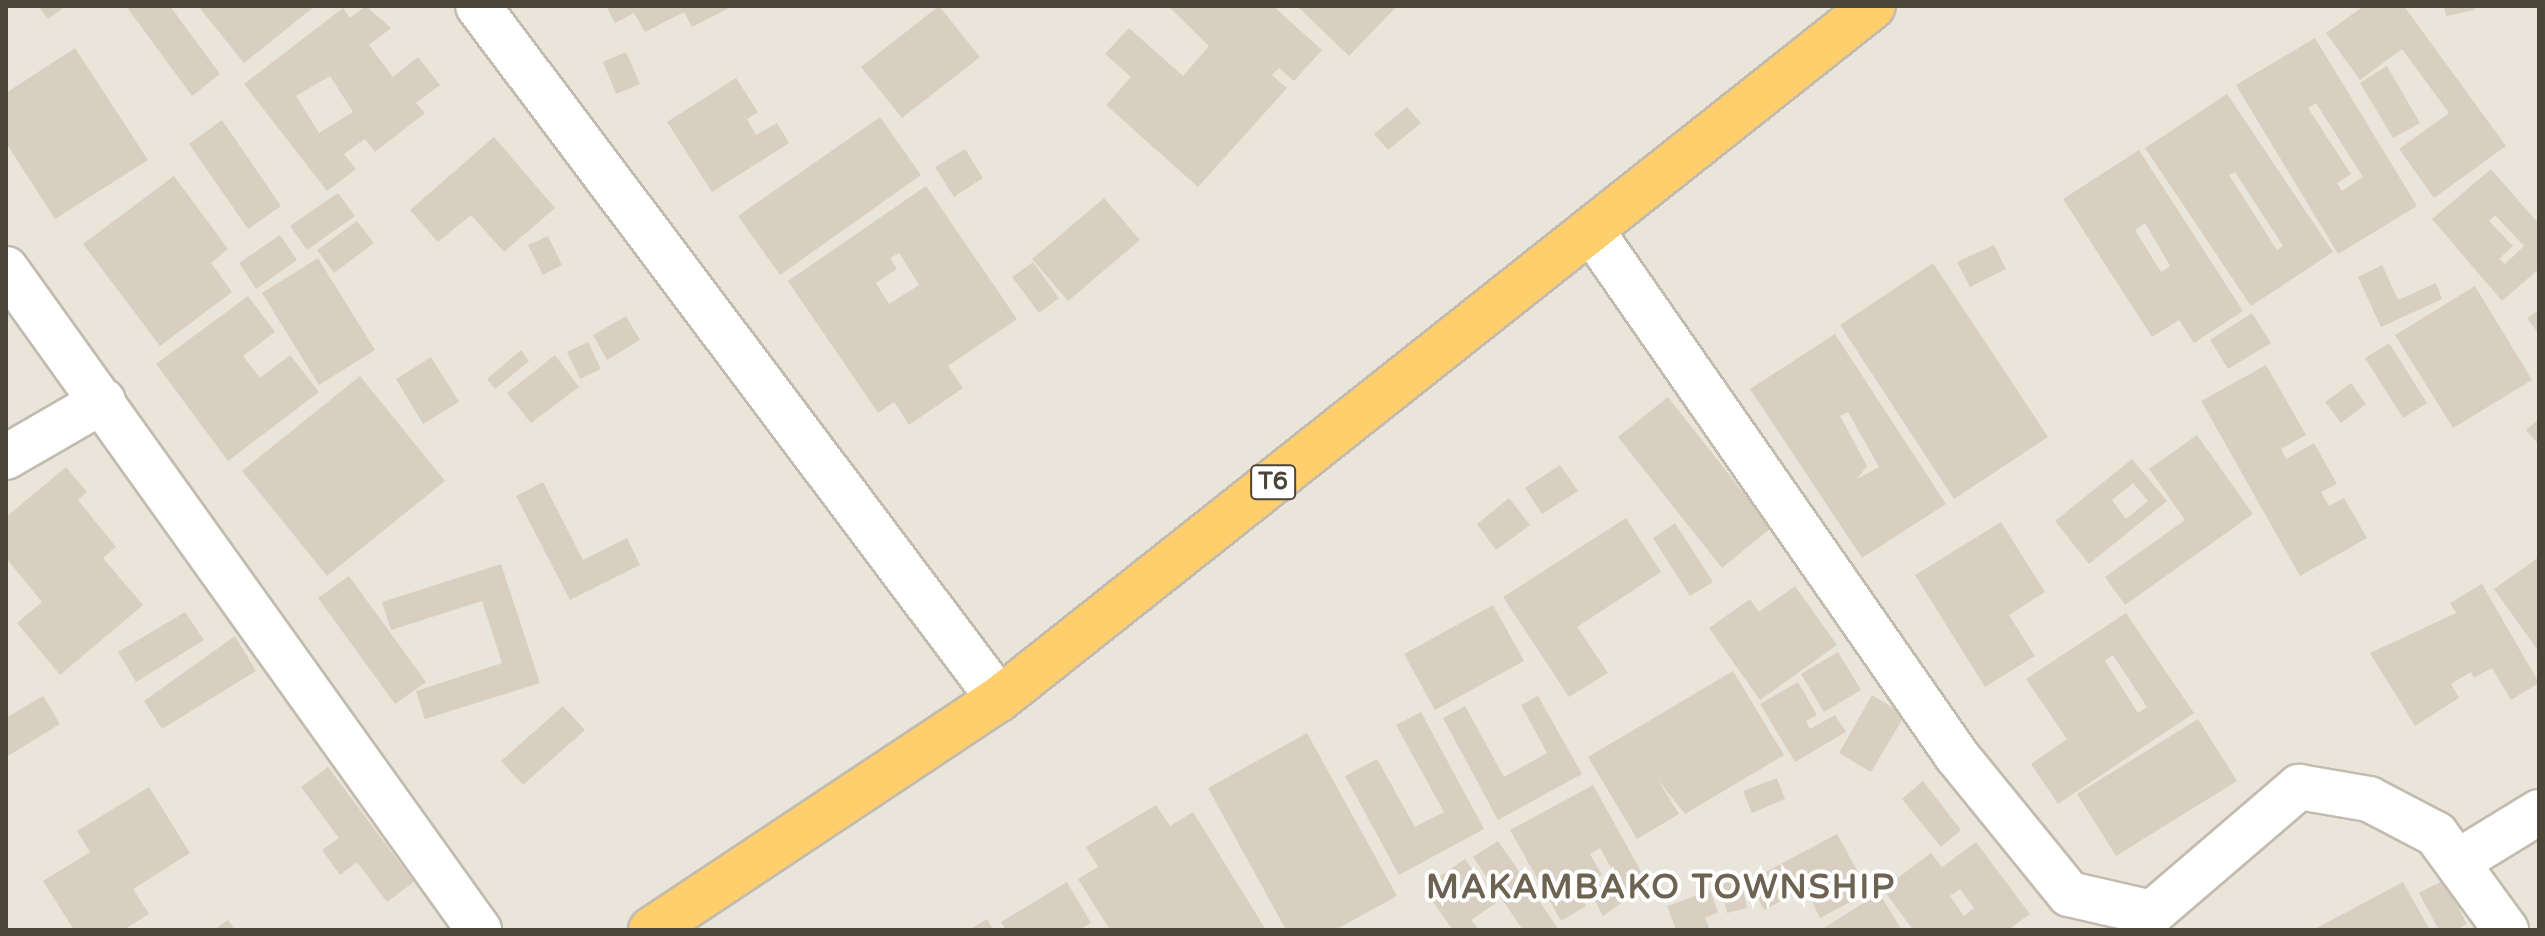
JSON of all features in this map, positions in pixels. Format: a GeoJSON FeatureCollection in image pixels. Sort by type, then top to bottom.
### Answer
{"type":"FeatureCollection","features":[{"type":"Feature","properties":{"kind":"highway","name":"T6"},"geometry":{"type":"LineString","coordinates":[[651,930],[999,699],[1873,6]]}},
{"type":"Feature","properties":{"kind":"street"},"geometry":{"type":"LineString","coordinates":[[478,6],[999,699]]}},
{"type":"Feature","properties":{"kind":"street"},"geometry":{"type":"LineString","coordinates":[[1591,230],[1957,756],[2069,894],[2152,913],[2299,787],[2369,799],[2436,834],[2459,861],[2506,930]]}},
{"type":"Feature","properties":{"kind":"street"},"geometry":{"type":"LineString","coordinates":[[6,269],[479,930]]}},
{"type":"Feature","properties":{"kind":"street"},"geometry":{"type":"LineString","coordinates":[[6,457],[103,401]]}},
{"type":"Feature","properties":{"kind":"street"},"geometry":{"type":"LineString","coordinates":[[2459,861],[2539,812]]}},
{"type":"Feature","properties":{"kind":"shaded area"},"geometry":{"type":"Polygon","coordinates":[[[6,6],[2539,6],[2539,930],[6,930],[6,6]]]}},
{"type":"Feature","properties":{"kind":"building"},"geometry":{"type":"Polygon","coordinates":[[[38,6],[66,6],[48,19],[38,6]]]}},
{"type":"Feature","properties":{"kind":"building"},"geometry":{"type":"Polygon","coordinates":[[[126,6],[170,6],[220,74],[192,96],[126,6]]]}},
{"type":"Feature","properties":{"kind":"building"},"geometry":{"type":"Polygon","coordinates":[[[198,6],[315,6],[244,63],[198,6]]]}},
{"type":"Feature","properties":{"kind":"building"},"geometry":{"type":"Polygon","coordinates":[[[366,6],[391,28],[369,45],[393,77],[418,57],[440,85],[416,103],[425,113],[375,152],[365,139],[344,154],[356,169],[327,191],[244,84],[343,8],[350,18],[366,6]],[[330,76],[296,96],[319,133],[353,112],[330,76]]]}},
{"type":"Feature","properties":{"kind":"building"},"geometry":{"type":"Polygon","coordinates":[[[606,6],[733,6],[692,27],[684,12],[645,32],[634,13],[615,23],[606,6]]]}},
{"type":"Feature","properties":{"kind":"building"},"geometry":{"type":"Polygon","coordinates":[[[939,6],[980,57],[902,118],[861,67],[939,6]]]}},
{"type":"Feature","properties":{"kind":"building"},"geometry":{"type":"Polygon","coordinates":[[[1168,6],[1273,6],[1322,50],[1294,81],[1279,68],[1272,75],[1287,88],[1198,187],[1106,105],[1131,77],[1105,54],[1129,28],[1183,76],[1209,46],[1168,6]]]}},
{"type":"Feature","properties":{"kind":"building"},"geometry":{"type":"Polygon","coordinates":[[[1297,6],[1397,6],[1349,56],[1297,6]]]}},
{"type":"Feature","properties":{"kind":"building"},"geometry":{"type":"Polygon","coordinates":[[[2364,6],[2404,6],[2506,146],[2434,198],[2399,149],[2449,113],[2402,49],[2360,80],[2326,33],[2364,6]]]}},
{"type":"Feature","properties":{"kind":"building"},"geometry":{"type":"Polygon","coordinates":[[[2444,6],[2474,6],[2475,10],[2446,16],[2444,6]]]}},
{"type":"Feature","properties":{"kind":"building"},"geometry":{"type":"Polygon","coordinates":[[[2315,38],[2417,206],[2338,254],[2236,85],[2315,38]],[[2316,103],[2308,108],[2351,174],[2337,183],[2342,191],[2363,177],[2316,103]]]}},
{"type":"Feature","properties":{"kind":"building"},"geometry":{"type":"Polygon","coordinates":[[[75,48],[148,160],[55,219],[6,143],[6,93],[75,48]]]}},
{"type":"Feature","properties":{"kind":"building"},"geometry":{"type":"Polygon","coordinates":[[[626,52],[640,84],[616,94],[603,62],[626,52]]]}},
{"type":"Feature","properties":{"kind":"building"},"geometry":{"type":"Polygon","coordinates":[[[2387,66],[2420,123],[2393,138],[2360,83],[2387,66]]]}},
{"type":"Feature","properties":{"kind":"building"},"geometry":{"type":"Polygon","coordinates":[[[736,78],[758,112],[747,119],[756,135],[777,123],[789,143],[712,192],[667,122],[736,78]]]}},
{"type":"Feature","properties":{"kind":"building"},"geometry":{"type":"Polygon","coordinates":[[[2227,94],[2333,252],[2251,306],[2145,148],[2227,94]],[[2235,172],[2229,175],[2277,250],[2283,246],[2235,172]]]}},
{"type":"Feature","properties":{"kind":"building"},"geometry":{"type":"Polygon","coordinates":[[[1407,107],[1421,123],[1388,150],[1374,134],[1407,107]]]}},
{"type":"Feature","properties":{"kind":"building"},"geometry":{"type":"Polygon","coordinates":[[[880,117],[921,175],[780,275],[738,216],[880,117]]]}},
{"type":"Feature","properties":{"kind":"building"},"geometry":{"type":"Polygon","coordinates":[[[222,120],[281,206],[248,229],[189,144],[222,120]]]}},
{"type":"Feature","properties":{"kind":"building"},"geometry":{"type":"Polygon","coordinates":[[[494,137],[555,208],[504,252],[471,215],[438,242],[410,210],[494,137]]]}},
{"type":"Feature","properties":{"kind":"building"},"geometry":{"type":"Polygon","coordinates":[[[965,149],[983,178],[954,197],[935,167],[965,149]]]}},
{"type":"Feature","properties":{"kind":"building"},"geometry":{"type":"Polygon","coordinates":[[[2139,150],[2243,311],[2194,343],[2179,320],[2152,337],[2063,199],[2139,150]],[[2145,223],[2135,230],[2161,272],[2170,266],[2145,223]]]}},
{"type":"Feature","properties":{"kind":"building"},"geometry":{"type":"Polygon","coordinates":[[[2491,169],[2539,224],[2539,269],[2502,301],[2432,219],[2491,169]],[[2495,215],[2489,221],[2513,246],[2499,259],[2505,264],[2524,246],[2495,215]]]}},
{"type":"Feature","properties":{"kind":"building"},"geometry":{"type":"Polygon","coordinates":[[[174,176],[228,249],[211,263],[232,292],[160,346],[83,244],[174,176]]]}},
{"type":"Feature","properties":{"kind":"building"},"geometry":{"type":"Polygon","coordinates":[[[926,186],[1017,319],[948,366],[963,388],[909,425],[894,402],[878,413],[788,281],[926,186]],[[899,253],[890,258],[897,269],[876,283],[889,304],[919,285],[899,253]]]}},
{"type":"Feature","properties":{"kind":"building"},"geometry":{"type":"Polygon","coordinates":[[[338,193],[355,216],[307,250],[290,226],[338,193]]]}},
{"type":"Feature","properties":{"kind":"building"},"geometry":{"type":"Polygon","coordinates":[[[1104,198],[1140,240],[1068,301],[1032,259],[1104,198]]]}},
{"type":"Feature","properties":{"kind":"building"},"geometry":{"type":"Polygon","coordinates":[[[357,221],[374,243],[334,273],[317,250],[357,221]]]}},
{"type":"Feature","properties":{"kind":"building"},"geometry":{"type":"Polygon","coordinates":[[[280,235],[297,260],[256,289],[239,263],[280,235]]]}},
{"type":"Feature","properties":{"kind":"building"},"geometry":{"type":"Polygon","coordinates":[[[548,236],[562,265],[543,275],[528,245],[548,236]]]}},
{"type":"Feature","properties":{"kind":"building"},"geometry":{"type":"Polygon","coordinates":[[[1994,245],[2006,269],[1970,287],[1957,262],[1994,245]]]}},
{"type":"Feature","properties":{"kind":"building"},"geometry":{"type":"Polygon","coordinates":[[[318,258],[375,350],[319,385],[262,293],[318,258]]]}},
{"type":"Feature","properties":{"kind":"building"},"geometry":{"type":"Polygon","coordinates":[[[1033,262],[1059,298],[1039,313],[1012,277],[1033,262]]]}},
{"type":"Feature","properties":{"kind":"building"},"geometry":{"type":"Polygon","coordinates":[[[1933,263],[2048,437],[1954,499],[1840,325],[1933,263]]]}},
{"type":"Feature","properties":{"kind":"building"},"geometry":{"type":"Polygon","coordinates":[[[2382,265],[2398,300],[2436,283],[2442,299],[2381,327],[2358,277],[2382,265]]]}},
{"type":"Feature","properties":{"kind":"building"},"geometry":{"type":"Polygon","coordinates":[[[2475,286],[2532,380],[2453,428],[2395,335],[2475,286]]]}},
{"type":"Feature","properties":{"kind":"building"},"geometry":{"type":"Polygon","coordinates":[[[248,296],[275,332],[243,356],[260,378],[290,355],[319,392],[228,461],[156,364],[248,296]]]}},
{"type":"Feature","properties":{"kind":"building"},"geometry":{"type":"Polygon","coordinates":[[[2539,310],[2539,334],[2527,318],[2539,310]]]}},
{"type":"Feature","properties":{"kind":"building"},"geometry":{"type":"Polygon","coordinates":[[[2252,313],[2271,343],[2228,369],[2210,340],[2252,313]]]}},
{"type":"Feature","properties":{"kind":"building"},"geometry":{"type":"Polygon","coordinates":[[[626,316],[640,340],[607,360],[593,335],[626,316]]]}},
{"type":"Feature","properties":{"kind":"building"},"geometry":{"type":"Polygon","coordinates":[[[1835,334],[1946,504],[1862,558],[1750,389],[1835,334]],[[1848,412],[1840,416],[1867,466],[1857,479],[1879,467],[1848,412]]]}},
{"type":"Feature","properties":{"kind":"building"},"geometry":{"type":"Polygon","coordinates":[[[588,342],[601,369],[580,379],[567,352],[588,342]]]}},
{"type":"Feature","properties":{"kind":"building"},"geometry":{"type":"Polygon","coordinates":[[[2389,343],[2427,403],[2403,418],[2365,358],[2389,343]]]}},
{"type":"Feature","properties":{"kind":"building"},"geometry":{"type":"Polygon","coordinates":[[[521,350],[529,361],[495,389],[487,379],[521,350]]]}},
{"type":"Feature","properties":{"kind":"building"},"geometry":{"type":"Polygon","coordinates":[[[555,355],[579,387],[531,423],[507,393],[555,355]]]}},
{"type":"Feature","properties":{"kind":"building"},"geometry":{"type":"Polygon","coordinates":[[[431,357],[459,402],[423,424],[396,379],[431,357]]]}},
{"type":"Feature","properties":{"kind":"building"},"geometry":{"type":"Polygon","coordinates":[[[2266,365],[2306,435],[2281,449],[2286,459],[2314,443],[2337,484],[2321,492],[2329,506],[2344,498],[2367,538],[2300,576],[2201,401],[2266,365]]]}},
{"type":"Feature","properties":{"kind":"building"},"geometry":{"type":"Polygon","coordinates":[[[360,376],[445,481],[327,576],[242,471],[360,376]]]}},
{"type":"Feature","properties":{"kind":"building"},"geometry":{"type":"Polygon","coordinates":[[[2351,383],[2366,404],[2341,423],[2325,402],[2351,383]]]}},
{"type":"Feature","properties":{"kind":"building"},"geometry":{"type":"Polygon","coordinates":[[[1668,397],[1771,528],[1722,568],[1618,437],[1668,397]]]}},
{"type":"Feature","properties":{"kind":"building"},"geometry":{"type":"Polygon","coordinates":[[[2539,419],[2539,445],[2526,430],[2539,419]]]}},
{"type":"Feature","properties":{"kind":"building"},"geometry":{"type":"Polygon","coordinates":[[[2197,435],[2253,514],[2125,605],[2105,577],[2185,520],[2149,469],[2197,435]]]}},
{"type":"Feature","properties":{"kind":"building"},"geometry":{"type":"Polygon","coordinates":[[[2132,459],[2167,501],[2089,564],[2055,521],[2132,459]],[[2133,483],[2112,500],[2126,519],[2148,501],[2133,483]]]}},
{"type":"Feature","properties":{"kind":"building"},"geometry":{"type":"Polygon","coordinates":[[[1560,465],[1578,491],[1542,514],[1525,488],[1560,465]]]}},
{"type":"Feature","properties":{"kind":"building"},"geometry":{"type":"Polygon","coordinates":[[[66,467],[87,492],[78,500],[116,547],[103,558],[143,605],[60,675],[17,623],[42,602],[6,558],[6,517],[66,467]]]}},
{"type":"Feature","properties":{"kind":"building"},"geometry":{"type":"Polygon","coordinates":[[[543,482],[583,560],[627,538],[640,565],[570,600],[516,496],[543,482]]]}},
{"type":"Feature","properties":{"kind":"building"},"geometry":{"type":"Polygon","coordinates":[[[1509,498],[1530,525],[1496,550],[1477,524],[1509,498]]]}},
{"type":"Feature","properties":{"kind":"building"},"geometry":{"type":"Polygon","coordinates":[[[1626,518],[1661,572],[1577,627],[1608,673],[1569,697],[1503,597],[1626,518]]]}},
{"type":"Feature","properties":{"kind":"building"},"geometry":{"type":"Polygon","coordinates":[[[2001,522],[2045,592],[2009,615],[2035,656],[1985,687],[1915,575],[2001,522]]]}},
{"type":"Feature","properties":{"kind":"building"},"geometry":{"type":"Polygon","coordinates":[[[1675,523],[1713,582],[1690,596],[1653,538],[1675,523]]]}},
{"type":"Feature","properties":{"kind":"building"},"geometry":{"type":"Polygon","coordinates":[[[2539,557],[2539,652],[2494,589],[2539,557]]]}},
{"type":"Feature","properties":{"kind":"building"},"geometry":{"type":"Polygon","coordinates":[[[501,564],[540,683],[425,719],[416,691],[502,663],[482,601],[391,630],[382,602],[501,564]]]}},
{"type":"Feature","properties":{"kind":"building"},"geometry":{"type":"Polygon","coordinates":[[[349,576],[426,682],[395,704],[318,598],[349,576]]]}},
{"type":"Feature","properties":{"kind":"building"},"geometry":{"type":"Polygon","coordinates":[[[2482,584],[2539,683],[2511,700],[2492,668],[2474,678],[2471,672],[2451,684],[2459,698],[2415,726],[2370,653],[2456,613],[2450,603],[2482,584]]]}},
{"type":"Feature","properties":{"kind":"building"},"geometry":{"type":"Polygon","coordinates":[[[1795,586],[1837,645],[1760,700],[1709,628],[1750,599],[1759,612],[1795,586]]]}},
{"type":"Feature","properties":{"kind":"building"},"geometry":{"type":"Polygon","coordinates":[[[1493,605],[1524,661],[1435,710],[1404,654],[1493,605]]]}},
{"type":"Feature","properties":{"kind":"building"},"geometry":{"type":"Polygon","coordinates":[[[185,612],[204,640],[136,682],[118,652],[185,612]]]}},
{"type":"Feature","properties":{"kind":"building"},"geometry":{"type":"Polygon","coordinates":[[[2126,613],[2194,713],[2058,804],[2031,764],[2067,739],[2026,679],[2126,613]],[[2113,655],[2105,661],[2138,713],[2147,707],[2113,655]]]}},
{"type":"Feature","properties":{"kind":"building"},"geometry":{"type":"Polygon","coordinates":[[[235,636],[256,671],[162,729],[144,701],[235,636]]]}},
{"type":"Feature","properties":{"kind":"building"},"geometry":{"type":"Polygon","coordinates":[[[1838,652],[1861,690],[1824,712],[1801,674],[1838,652]]]}},
{"type":"Feature","properties":{"kind":"building"},"geometry":{"type":"Polygon","coordinates":[[[1733,671],[1784,755],[1685,814],[1658,780],[1679,814],[1637,839],[1588,757],[1733,671]]]}},
{"type":"Feature","properties":{"kind":"building"},"geometry":{"type":"Polygon","coordinates":[[[1798,682],[1817,715],[1806,721],[1810,729],[1835,715],[1846,732],[1795,762],[1760,704],[1798,682]]]}},
{"type":"Feature","properties":{"kind":"building"},"geometry":{"type":"Polygon","coordinates":[[[1872,695],[1905,715],[1871,772],[1839,753],[1872,695]]]}},
{"type":"Feature","properties":{"kind":"building"},"geometry":{"type":"Polygon","coordinates":[[[43,696],[60,724],[6,757],[6,718],[43,696]]]}},
{"type":"Feature","properties":{"kind":"building"},"geometry":{"type":"Polygon","coordinates":[[[1538,696],[1582,774],[1498,820],[1443,718],[1465,706],[1504,777],[1547,753],[1521,705],[1538,696]]]}},
{"type":"Feature","properties":{"kind":"building"},"geometry":{"type":"Polygon","coordinates":[[[563,706],[585,730],[523,785],[501,761],[563,706]]]}},
{"type":"Feature","properties":{"kind":"building"},"geometry":{"type":"Polygon","coordinates":[[[1421,712],[1484,829],[1399,875],[1345,776],[1377,759],[1415,827],[1444,812],[1396,725],[1421,712]]]}},
{"type":"Feature","properties":{"kind":"building"},"geometry":{"type":"Polygon","coordinates":[[[2198,719],[2237,781],[2116,856],[2077,794],[2198,719]]]}},
{"type":"Feature","properties":{"kind":"building"},"geometry":{"type":"Polygon","coordinates":[[[1307,733],[1397,896],[1335,930],[1286,930],[1208,788],[1307,733]]]}},
{"type":"Feature","properties":{"kind":"building"},"geometry":{"type":"Polygon","coordinates":[[[328,767],[414,882],[387,902],[357,862],[340,875],[322,850],[339,838],[301,787],[328,767]]]}},
{"type":"Feature","properties":{"kind":"building"},"geometry":{"type":"Polygon","coordinates":[[[1777,778],[1785,799],[1752,813],[1743,791],[1777,778]]]}},
{"type":"Feature","properties":{"kind":"building"},"geometry":{"type":"Polygon","coordinates":[[[1923,781],[1961,830],[1941,847],[1902,799],[1923,781]]]}},
{"type":"Feature","properties":{"kind":"building"},"geometry":{"type":"Polygon","coordinates":[[[1593,785],[1648,884],[1603,916],[1590,891],[1616,877],[1600,848],[1590,854],[1602,875],[1577,889],[1586,906],[1561,921],[1510,830],[1593,785]]]}},
{"type":"Feature","properties":{"kind":"building"},"geometry":{"type":"Polygon","coordinates":[[[149,787],[190,853],[133,889],[149,914],[123,930],[74,930],[43,881],[90,852],[77,831],[149,787]]]}},
{"type":"Feature","properties":{"kind":"building"},"geometry":{"type":"Polygon","coordinates":[[[1156,805],[1170,826],[1193,812],[1266,930],[1110,930],[1078,879],[1098,867],[1086,847],[1156,805]]]}},
{"type":"Feature","properties":{"kind":"building"},"geometry":{"type":"Polygon","coordinates":[[[1837,834],[1869,892],[1820,918],[1805,888],[1764,910],[1749,881],[1837,834]]]}},
{"type":"Feature","properties":{"kind":"building"},"geometry":{"type":"Polygon","coordinates":[[[1498,841],[1559,930],[1523,930],[1473,857],[1498,841]]]}},
{"type":"Feature","properties":{"kind":"building"},"geometry":{"type":"Polygon","coordinates":[[[1976,842],[2030,914],[2008,930],[1913,930],[1883,889],[1931,853],[1942,867],[1976,842]],[[1960,889],[1950,896],[1964,916],[1974,908],[1960,889]]]}},
{"type":"Feature","properties":{"kind":"building"},"geometry":{"type":"Polygon","coordinates":[[[1465,859],[1496,903],[1471,920],[1479,930],[1453,930],[1423,888],[1465,859]]]}},
{"type":"Feature","properties":{"kind":"building"},"geometry":{"type":"Polygon","coordinates":[[[1741,880],[1747,908],[1727,913],[1720,884],[1741,880]]]}},
{"type":"Feature","properties":{"kind":"building"},"geometry":{"type":"Polygon","coordinates":[[[2444,880],[2467,924],[2456,930],[2439,930],[2419,893],[2444,880]]]}},
{"type":"Feature","properties":{"kind":"building"},"geometry":{"type":"Polygon","coordinates":[[[1067,882],[1091,923],[1079,930],[1006,930],[1001,922],[1067,882]]]}},
{"type":"Feature","properties":{"kind":"building"},"geometry":{"type":"Polygon","coordinates":[[[2403,882],[2430,930],[2313,930],[2403,882]]]}},
{"type":"Feature","properties":{"kind":"building"},"geometry":{"type":"Polygon","coordinates":[[[1710,891],[1718,912],[1705,918],[1710,930],[1676,930],[1667,906],[1710,891]]]}},
{"type":"Feature","properties":{"kind":"building"},"geometry":{"type":"Polygon","coordinates":[[[1879,893],[1902,930],[1821,930],[1879,893]]]}},
{"type":"Feature","properties":{"kind":"building"},"geometry":{"type":"Polygon","coordinates":[[[987,919],[993,930],[969,930],[987,919]]]}},
{"type":"Feature","properties":{"kind":"building"},"geometry":{"type":"Polygon","coordinates":[[[228,920],[235,930],[214,930],[228,920]]]}},
{"type":"Feature","properties":{"kind":"district","name":"MAKAMBAKO TOWNSHIP"},"geometry":{"type":"Point","coordinates":[1661,888]}}]}
